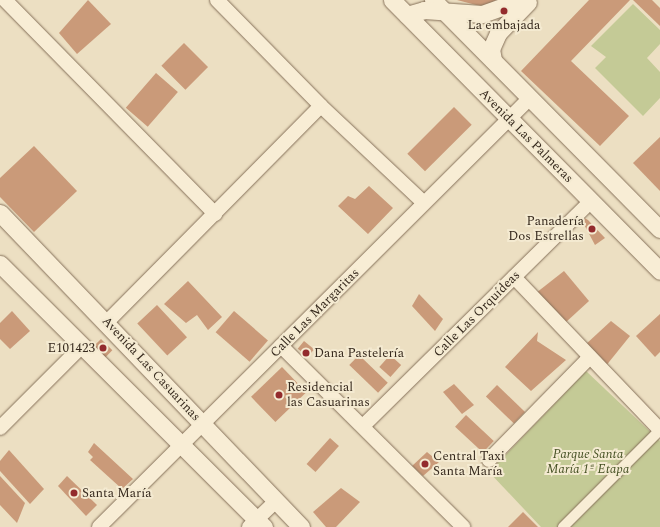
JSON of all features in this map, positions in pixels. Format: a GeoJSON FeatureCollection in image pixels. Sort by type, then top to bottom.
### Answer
{"type":"FeatureCollection","features":[{"type":"Feature","properties":{"kind":"street"},"geometry":{"type":"LineString","coordinates":[[5,0],[215,214]]}},
{"type":"Feature","properties":{"kind":"street"},"geometry":{"type":"LineString","coordinates":[[217,0],[321,106],[424,203]]}},
{"type":"Feature","properties":{"kind":"street","name":"Avenida Las Palmeras"},"geometry":{"type":"LineString","coordinates":[[392,0],[660,272]]}},
{"type":"Feature","properties":{"kind":"street"},"geometry":{"type":"LineString","coordinates":[[434,0],[660,229]]}},
{"type":"Feature","properties":{"kind":"street"},"geometry":{"type":"LineString","coordinates":[[407,15],[424,10],[482,14],[521,0]]}},
{"type":"Feature","properties":{"kind":"street"},"geometry":{"type":"LineString","coordinates":[[493,60],[491,49],[498,33],[531,0]]}},
{"type":"Feature","properties":{"kind":"street","name":"Calle Las Margaritas"},"geometry":{"type":"LineString","coordinates":[[99,527],[530,98]]}},
{"type":"Feature","properties":{"kind":"street"},"geometry":{"type":"LineString","coordinates":[[107,322],[321,106]]}},
{"type":"Feature","properties":{"kind":"street","name":"Calle Las Orquídeas"},"geometry":{"type":"LineString","coordinates":[[363,426],[591,201]]}},
{"type":"Feature","properties":{"kind":"street","name":"Avenida Las Casuarinas"},"geometry":{"type":"LineString","coordinates":[[0,213],[107,322],[275,502],[301,527]]}},
{"type":"Feature","properties":{"kind":"street"},"geometry":{"type":"LineString","coordinates":[[0,264],[183,443],[257,524],[275,502]]}},
{"type":"Feature","properties":{"kind":"street"},"geometry":{"type":"LineString","coordinates":[[514,277],[660,430],[563,527]]}},
{"type":"Feature","properties":{"kind":"street"},"geometry":{"type":"LineString","coordinates":[[0,428],[83,345]]}},
{"type":"Feature","properties":{"kind":"street"},"geometry":{"type":"LineString","coordinates":[[281,346],[463,527]]}},
{"type":"Feature","properties":{"kind":"street"},"geometry":{"type":"LineString","coordinates":[[489,460],[590,357]]}},
{"type":"Feature","properties":{"kind":"green space"},"geometry":{"type":"Polygon","coordinates":[[[633,4],[660,30],[660,44],[647,58],[660,72],[660,98],[643,116],[595,68],[606,57],[591,46],[633,4]]]}},
{"type":"Feature","properties":{"kind":"green space","name":"Parque Santa María 1ª Etapa"},"geometry":{"type":"Polygon","coordinates":[[[586,371],[660,441],[660,527],[541,527],[489,472],[586,371]]]}},
{"type":"Feature","properties":{"kind":"building"},"geometry":{"type":"Polygon","coordinates":[[[88,0],[111,24],[77,54],[59,33],[88,0]]]}},
{"type":"Feature","properties":{"kind":"building"},"geometry":{"type":"Polygon","coordinates":[[[457,0],[496,0],[484,7],[457,0]]]}},
{"type":"Feature","properties":{"kind":"building"},"geometry":{"type":"Polygon","coordinates":[[[589,0],[630,0],[571,61],[629,116],[600,146],[521,71],[589,0]]]}},
{"type":"Feature","properties":{"kind":"building"},"geometry":{"type":"Polygon","coordinates":[[[633,0],[652,0],[660,8],[660,26],[633,0]]]}},
{"type":"Feature","properties":{"kind":"building"},"geometry":{"type":"Polygon","coordinates":[[[184,43],[208,67],[185,90],[161,66],[184,43]]]}},
{"type":"Feature","properties":{"kind":"building"},"geometry":{"type":"Polygon","coordinates":[[[156,73],[178,92],[148,127],[126,108],[156,73]]]}},
{"type":"Feature","properties":{"kind":"building"},"geometry":{"type":"Polygon","coordinates":[[[454,107],[472,125],[425,171],[407,154],[454,107]]]}},
{"type":"Feature","properties":{"kind":"building"},"geometry":{"type":"Polygon","coordinates":[[[660,137],[660,191],[633,163],[660,137]]]}},
{"type":"Feature","properties":{"kind":"building"},"geometry":{"type":"Polygon","coordinates":[[[34,146],[77,191],[34,232],[0,197],[0,178],[34,146]]]}},
{"type":"Feature","properties":{"kind":"building"},"geometry":{"type":"Polygon","coordinates":[[[369,186],[393,208],[368,234],[338,206],[348,196],[355,199],[369,186]]]}},
{"type":"Feature","properties":{"kind":"building","name":"Panadería Dos Estrellas"},"geometry":{"type":"Polygon","coordinates":[[[579,215],[588,220],[605,238],[595,245],[579,215]]]}},
{"type":"Feature","properties":{"kind":"building"},"geometry":{"type":"Polygon","coordinates":[[[564,271],[589,301],[565,323],[536,293],[564,271]]]}},
{"type":"Feature","properties":{"kind":"building"},"geometry":{"type":"Polygon","coordinates":[[[188,281],[222,317],[208,330],[197,315],[186,323],[164,304],[188,281]]]}},
{"type":"Feature","properties":{"kind":"building"},"geometry":{"type":"Polygon","coordinates":[[[419,294],[443,319],[435,331],[412,306],[419,294]]]}},
{"type":"Feature","properties":{"kind":"building"},"geometry":{"type":"Polygon","coordinates":[[[157,305],[187,337],[167,356],[137,323],[157,305]]]}},
{"type":"Feature","properties":{"kind":"building"},"geometry":{"type":"Polygon","coordinates":[[[12,311],[30,331],[10,349],[0,339],[0,323],[12,311]]]}},
{"type":"Feature","properties":{"kind":"building"},"geometry":{"type":"Polygon","coordinates":[[[234,311],[268,341],[250,362],[216,332],[234,311]]]}},
{"type":"Feature","properties":{"kind":"building"},"geometry":{"type":"Polygon","coordinates":[[[660,314],[660,352],[655,357],[636,336],[660,314]]]}},
{"type":"Feature","properties":{"kind":"building"},"geometry":{"type":"Polygon","coordinates":[[[611,321],[630,336],[605,367],[585,345],[611,321]]]}},
{"type":"Feature","properties":{"kind":"building"},"geometry":{"type":"Polygon","coordinates":[[[538,332],[537,341],[566,360],[531,391],[505,367],[538,332]]]}},
{"type":"Feature","properties":{"kind":"building","name":"E101423"},"geometry":{"type":"Polygon","coordinates":[[[101,339],[112,350],[105,357],[94,346],[101,339]]]}},
{"type":"Feature","properties":{"kind":"building","name":"Dana Pastelería"},"geometry":{"type":"Polygon","coordinates":[[[304,341],[314,349],[308,357],[298,349],[304,341]]]}},
{"type":"Feature","properties":{"kind":"building"},"geometry":{"type":"Polygon","coordinates":[[[359,355],[388,383],[378,393],[349,365],[359,355]]]}},
{"type":"Feature","properties":{"kind":"building"},"geometry":{"type":"Polygon","coordinates":[[[390,355],[401,365],[390,377],[379,367],[390,355]]]}},
{"type":"Feature","properties":{"kind":"building","name":"Residencial las Casuarinas"},"geometry":{"type":"Polygon","coordinates":[[[282,367],[306,392],[275,422],[251,397],[282,367]]]}},
{"type":"Feature","properties":{"kind":"building"},"geometry":{"type":"Polygon","coordinates":[[[454,384],[474,405],[462,414],[443,392],[454,384]]]}},
{"type":"Feature","properties":{"kind":"building"},"geometry":{"type":"Polygon","coordinates":[[[497,385],[525,412],[514,424],[486,397],[497,385]]]}},
{"type":"Feature","properties":{"kind":"building"},"geometry":{"type":"Polygon","coordinates":[[[466,415],[494,441],[483,453],[455,427],[466,415]]]}},
{"type":"Feature","properties":{"kind":"building"},"geometry":{"type":"Polygon","coordinates":[[[330,438],[339,446],[315,472],[307,464],[330,438]]]}},
{"type":"Feature","properties":{"kind":"building"},"geometry":{"type":"Polygon","coordinates":[[[94,443],[133,479],[122,489],[90,460],[93,457],[88,452],[94,443]]]}},
{"type":"Feature","properties":{"kind":"building"},"geometry":{"type":"Polygon","coordinates":[[[9,450],[44,489],[30,504],[0,471],[0,461],[9,450]]]}},
{"type":"Feature","properties":{"kind":"building","name":"Central Taxi Santa María"},"geometry":{"type":"Polygon","coordinates":[[[427,452],[439,462],[423,476],[412,466],[427,452]]]}},
{"type":"Feature","properties":{"kind":"building"},"geometry":{"type":"Polygon","coordinates":[[[0,476],[25,503],[17,523],[0,505],[0,476]]]}},
{"type":"Feature","properties":{"kind":"building","name":"Santa María"},"geometry":{"type":"Polygon","coordinates":[[[67,476],[97,505],[86,516],[58,486],[67,476]]]}},
{"type":"Feature","properties":{"kind":"building"},"geometry":{"type":"Polygon","coordinates":[[[341,488],[360,502],[336,527],[326,527],[313,512],[341,488]]]}},
{"type":"Feature","properties":{"kind":"building"},"geometry":{"type":"Polygon","coordinates":[[[523,512],[538,527],[508,527],[523,512]]]}},
{"type":"Feature","properties":{"kind":"place","name":"La embajada"},"geometry":{"type":"Point","coordinates":[504,11]}},
{"type":"Feature","properties":{"kind":"place","name":"Panadería Dos Estrellas"},"geometry":{"type":"Point","coordinates":[592,229]}},
{"type":"Feature","properties":{"kind":"place","name":"E101423"},"geometry":{"type":"Point","coordinates":[103,348]}},
{"type":"Feature","properties":{"kind":"place","name":"Dana Pastelería"},"geometry":{"type":"Point","coordinates":[306,353]}},
{"type":"Feature","properties":{"kind":"place","name":"Residencial las Casuarinas"},"geometry":{"type":"Point","coordinates":[279,395]}},
{"type":"Feature","properties":{"kind":"place","name":"Central Taxi Santa María"},"geometry":{"type":"Point","coordinates":[425,464]}},
{"type":"Feature","properties":{"kind":"place","name":"Santa María"},"geometry":{"type":"Point","coordinates":[74,493]}}]}
